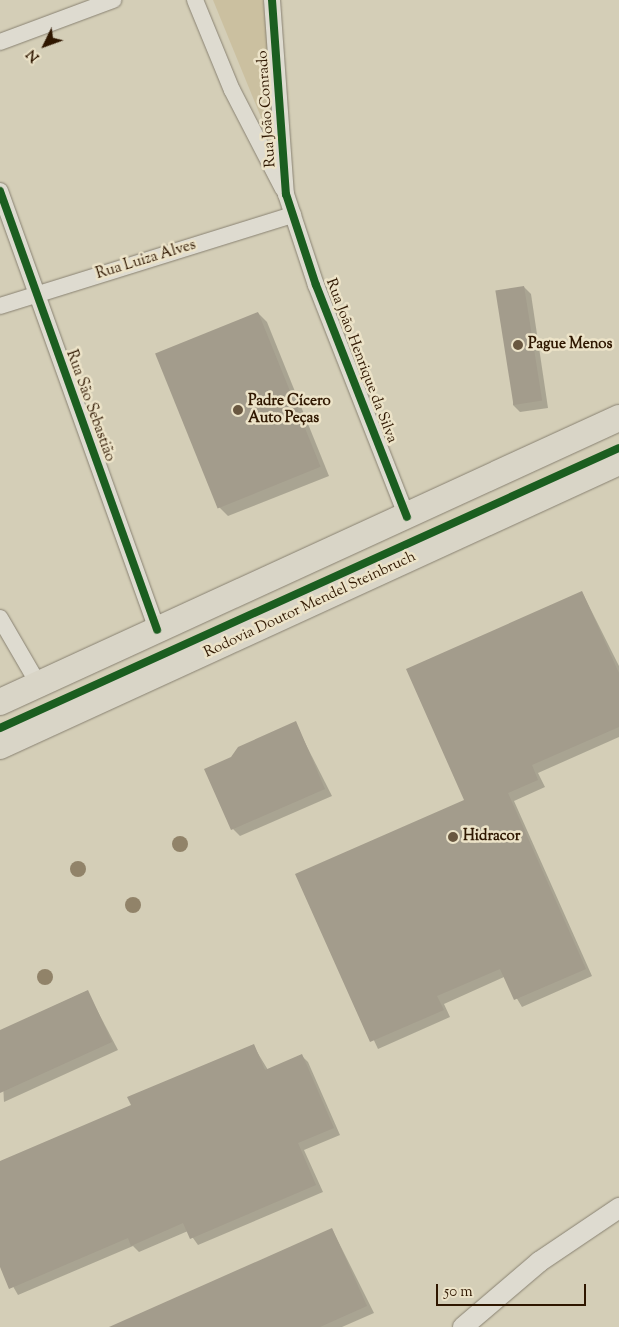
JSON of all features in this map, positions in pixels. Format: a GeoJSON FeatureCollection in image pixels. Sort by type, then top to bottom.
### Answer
{"type":"FeatureCollection","features":[{"type":"Feature","properties":{"kind":"highway"},"geometry":{"type":"LineString","coordinates":[[0,702],[407,517],[619,418]]}},
{"type":"Feature","properties":{"kind":"highway","name":"Rodovia Doutor Mendel Steinbruch"},"geometry":{"type":"LineString","coordinates":[[0,746],[619,462]]}},
{"type":"Feature","properties":{"kind":"street"},"geometry":{"type":"LineString","coordinates":[[0,42],[113,0]]}},
{"type":"Feature","properties":{"kind":"street"},"geometry":{"type":"LineString","coordinates":[[195,0],[232,90],[286,194]]}},
{"type":"Feature","properties":{"kind":"street","name":"Rua João Conrado"},"geometry":{"type":"LineString","coordinates":[[272,0],[286,194],[293,215]]}},
{"type":"Feature","properties":{"kind":"street","name":"Rua São Sebastião"},"geometry":{"type":"LineString","coordinates":[[0,191],[34,294],[157,630]]}},
{"type":"Feature","properties":{"kind":"street","name":"Rua Luiza Alves"},"geometry":{"type":"LineString","coordinates":[[0,306],[293,215]]}},
{"type":"Feature","properties":{"kind":"street","name":"Rua João Henrique da Silva"},"geometry":{"type":"LineString","coordinates":[[293,215],[407,517]]}},
{"type":"Feature","properties":{"kind":"street"},"geometry":{"type":"LineString","coordinates":[[0,618],[39,685]]}},
{"type":"Feature","properties":{"kind":"street"},"geometry":{"type":"LineString","coordinates":[[463,1327],[539,1262],[619,1208]]}},
{"type":"Feature","properties":{"kind":"shaded area"},"geometry":{"type":"Polygon","coordinates":[[[213,0],[263,0],[279,152],[272,144],[213,0]]]}},
{"type":"Feature","properties":{"kind":"building","name":"Pague Menos"},"geometry":{"type":"Polygon","coordinates":[[[524,286],[542,401],[514,405],[495,291],[524,286]]]}},
{"type":"Feature","properties":{"kind":"building","name":"Padre Cícero Auto Peças"},"geometry":{"type":"Polygon","coordinates":[[[258,312],[321,467],[218,508],[155,354],[258,312]]]}},
{"type":"Feature","properties":{"kind":"building","name":"Hidracor"},"geometry":{"type":"Polygon","coordinates":[[[582,591],[619,673],[619,727],[532,765],[538,780],[508,793],[586,969],[514,1000],[500,969],[437,996],[444,1010],[370,1042],[295,874],[464,800],[406,669],[582,591]]]}},
{"type":"Feature","properties":{"kind":"building"},"geometry":{"type":"Polygon","coordinates":[[[296,721],[325,789],[231,830],[204,769],[231,757],[238,747],[296,721]]]}},
{"type":"Feature","properties":{"kind":"building"},"geometry":{"type":"Polygon","coordinates":[[[88,990],[112,1042],[0,1093],[0,1030],[88,990]]]}},
{"type":"Feature","properties":{"kind":"building"},"geometry":{"type":"Polygon","coordinates":[[[254,1044],[265,1070],[302,1054],[334,1128],[298,1143],[316,1185],[190,1239],[183,1223],[131,1246],[128,1238],[9,1289],[0,1267],[0,1161],[131,1105],[127,1097],[254,1044]]]}},
{"type":"Feature","properties":{"kind":"building"},"geometry":{"type":"Polygon","coordinates":[[[332,1228],[367,1306],[320,1327],[109,1327],[332,1228]]]}},
{"type":"Feature","properties":{"kind":"cycle path"},"geometry":{"type":"LineString","coordinates":[[272,0],[286,194],[316,285],[407,517]]}},
{"type":"Feature","properties":{"kind":"cycle path"},"geometry":{"type":"LineString","coordinates":[[0,191],[157,630]]}},
{"type":"Feature","properties":{"kind":"cycle path"},"geometry":{"type":"LineString","coordinates":[[0,728],[619,448]]}},
{"type":"Feature","properties":{"kind":"place","name":"Pague Menos"},"geometry":{"type":"Point","coordinates":[518,345]}},
{"type":"Feature","properties":{"kind":"place","name":"Padre Cícero Auto Peças"},"geometry":{"type":"Point","coordinates":[238,410]}},
{"type":"Feature","properties":{"kind":"place","name":"Hidracor"},"geometry":{"type":"Point","coordinates":[453,837]}}]}
